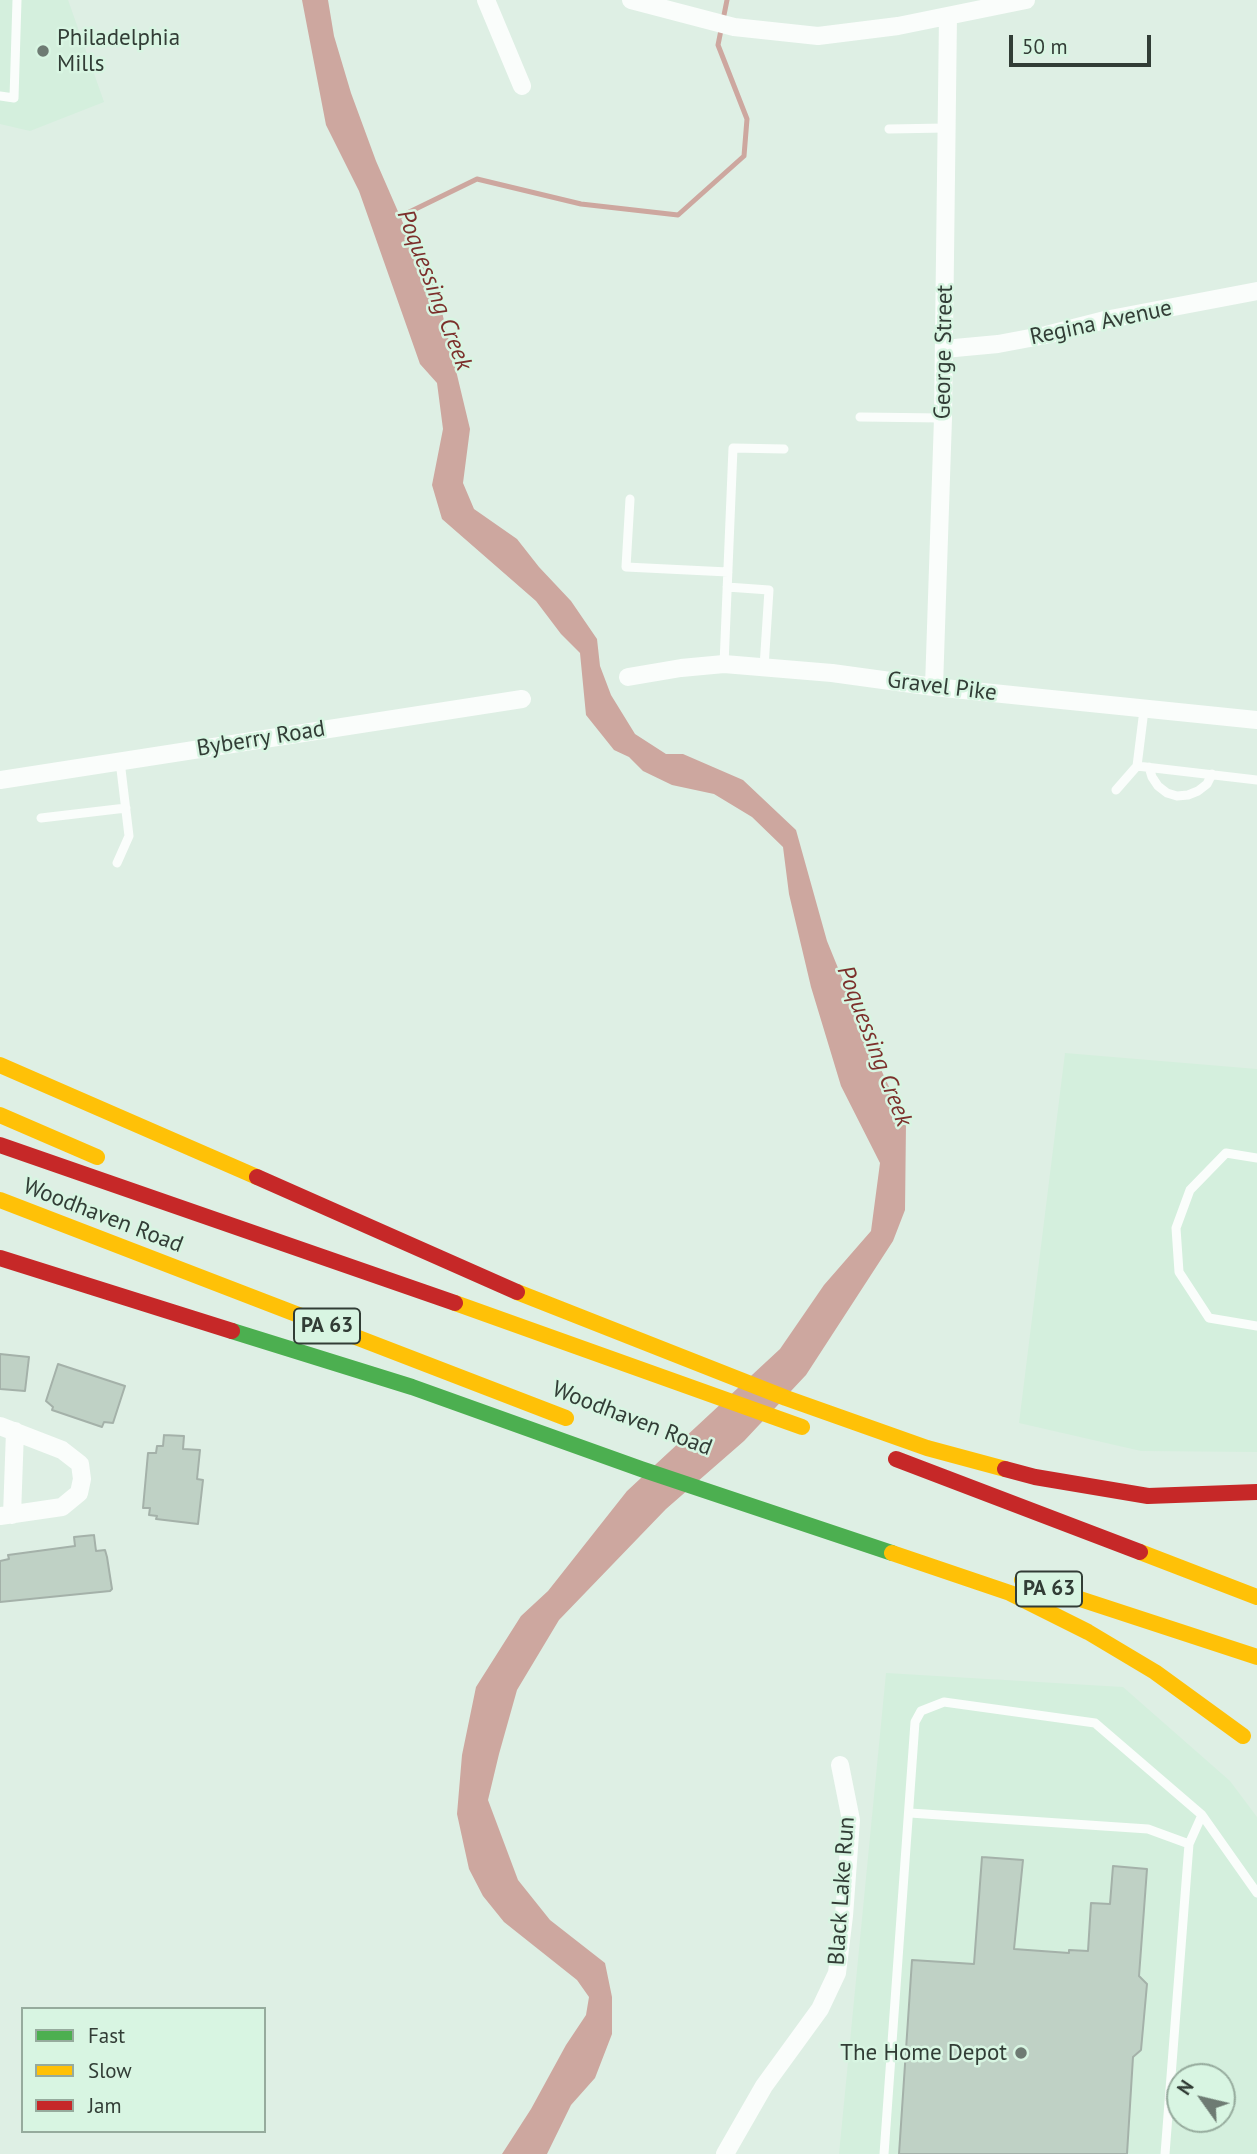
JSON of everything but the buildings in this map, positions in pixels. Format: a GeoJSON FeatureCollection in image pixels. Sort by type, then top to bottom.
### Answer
{"type":"FeatureCollection","features":[{"type":"Feature","properties":{"kind":"highway"},"geometry":{"type":"LineString","coordinates":[[0,1065],[176,1140],[488,1280],[786,1398],[927,1448],[1035,1477],[1149,1496],[1257,1492]]}},
{"type":"Feature","properties":{"kind":"highway"},"geometry":{"type":"LineString","coordinates":[[0,1115],[117,1166]]}},
{"type":"Feature","properties":{"kind":"highway","name":"Woodhaven Road"},"geometry":{"type":"LineString","coordinates":[[0,1144],[814,1431]]}},
{"type":"Feature","properties":{"kind":"highway"},"geometry":{"type":"LineString","coordinates":[[142,1177],[317,1254]]}},
{"type":"Feature","properties":{"kind":"highway","name":"Woodhaven Road"},"geometry":{"type":"LineString","coordinates":[[0,1200],[584,1425]]}},
{"type":"Feature","properties":{"kind":"highway"},"geometry":{"type":"LineString","coordinates":[[0,1258],[412,1387],[699,1489],[1010,1593],[1088,1632],[1155,1672],[1242,1736]]}},
{"type":"Feature","properties":{"kind":"highway"},"geometry":{"type":"LineString","coordinates":[[1257,1506],[1189,1510],[1101,1504],[1037,1492],[913,1457],[878,1451],[1257,1597]]}},
{"type":"Feature","properties":{"kind":"highway","name":"PA 63"},"geometry":{"type":"LineString","coordinates":[[788,1501],[1257,1657]]}},
{"type":"Feature","properties":{"kind":"highway"},"geometry":{"type":"LineString","coordinates":[[840,1520],[986,1575],[1069,1611],[1154,1661],[1199,1696],[1257,1752]]}},
{"type":"Feature","properties":{"kind":"street"},"geometry":{"type":"LineString","coordinates":[[486,0],[522,86]]}},
{"type":"Feature","properties":{"kind":"street"},"geometry":{"type":"LineString","coordinates":[[631,0],[734,27],[834,35],[898,26],[1026,0]]}},
{"type":"Feature","properties":{"kind":"street","name":"George Street"},"geometry":{"type":"LineString","coordinates":[[934,687],[943,418],[948,16]]}},
{"type":"Feature","properties":{"kind":"street","name":"Regina Avenue"},"geometry":{"type":"LineString","coordinates":[[944,349],[998,344],[1257,291]]}},
{"type":"Feature","properties":{"kind":"street","name":"Gravel Pike"},"geometry":{"type":"LineString","coordinates":[[628,677],[724,664],[832,673],[934,687],[1257,720]]}},
{"type":"Feature","properties":{"kind":"street","name":"Byberry Road"},"geometry":{"type":"LineString","coordinates":[[0,780],[522,699]]}},
{"type":"Feature","properties":{"kind":"street"},"geometry":{"type":"LineString","coordinates":[[8,1429],[62,1450],[80,1464],[82,1479],[79,1493],[62,1507],[6,1516],[8,1429]]}},
{"type":"Feature","properties":{"kind":"street","name":"Black Lake Run"},"geometry":{"type":"LineString","coordinates":[[725,2154],[764,2086],[820,2009],[837,1973],[851,1820],[839,1765]]}},
{"type":"Feature","properties":{"kind":"lane"},"geometry":{"type":"LineString","coordinates":[[0,96],[14,98],[17,0]]}},
{"type":"Feature","properties":{"kind":"lane"},"geometry":{"type":"LineString","coordinates":[[888,129],[946,128]]}},
{"type":"Feature","properties":{"kind":"lane"},"geometry":{"type":"LineString","coordinates":[[860,417],[943,418]]}},
{"type":"Feature","properties":{"kind":"lane"},"geometry":{"type":"LineString","coordinates":[[724,664],[733,449],[784,449]]}},
{"type":"Feature","properties":{"kind":"lane"},"geometry":{"type":"LineString","coordinates":[[630,499],[626,567],[728,572]]}},
{"type":"Feature","properties":{"kind":"lane"},"geometry":{"type":"LineString","coordinates":[[727,587],[769,590],[764,667]]}},
{"type":"Feature","properties":{"kind":"lane"},"geometry":{"type":"LineString","coordinates":[[1116,790],[1137,766],[1144,710]]}},
{"type":"Feature","properties":{"kind":"lane"},"geometry":{"type":"LineString","coordinates":[[117,863],[130,836],[120,761]]}},
{"type":"Feature","properties":{"kind":"lane"},"geometry":{"type":"LineString","coordinates":[[1137,766],[1257,779]]}},
{"type":"Feature","properties":{"kind":"lane"},"geometry":{"type":"LineString","coordinates":[[1149,767],[1158,786],[1177,796],[1198,791],[1207,784],[1212,774]]}},
{"type":"Feature","properties":{"kind":"lane"},"geometry":{"type":"LineString","coordinates":[[41,818],[126,808]]}},
{"type":"Feature","properties":{"kind":"lane"},"geometry":{"type":"LineString","coordinates":[[1257,1158],[1226,1153],[1190,1190],[1176,1228],[1180,1272],[1209,1318],[1257,1326]]}},
{"type":"Feature","properties":{"kind":"lane"},"geometry":{"type":"LineString","coordinates":[[884,2154],[915,1722],[921,1711],[944,1702],[1095,1723],[1202,1815],[1257,1893]]}},
{"type":"Feature","properties":{"kind":"lane"},"geometry":{"type":"LineString","coordinates":[[910,1813],[1148,1829],[1189,1844]]}},
{"type":"Feature","properties":{"kind":"lane"},"geometry":{"type":"LineString","coordinates":[[1165,2154],[1189,1844],[1202,1815]]}},
{"type":"Feature","properties":{"kind":"shaded area","name":"Philadelphia Mills"},"geometry":{"type":"Polygon","coordinates":[[[0,0],[68,0],[104,102],[30,131],[0,124],[0,0]]]}},
{"type":"Feature","properties":{"kind":"shaded area"},"geometry":{"type":"Polygon","coordinates":[[[1065,1053],[1257,1069],[1257,1452],[1141,1451],[1019,1423],[1065,1053]]]}},
{"type":"Feature","properties":{"kind":"shaded area"},"geometry":{"type":"Polygon","coordinates":[[[886,1673],[1123,1687],[1230,1781],[1257,1817],[1257,2154],[839,2154],[886,1673]]]}},
{"type":"Feature","properties":{"kind":"water","name":"Poquessing Creek"},"geometry":{"type":"Polygon","coordinates":[[[302,0],[328,0],[334,36],[376,161],[403,223],[435,283],[470,429],[463,483],[474,509],[517,539],[571,601],[597,639],[600,666],[611,695],[635,734],[666,754],[683,754],[743,780],[796,830],[827,941],[869,1044],[906,1123],[905,1210],[893,1241],[806,1375],[744,1441],[666,1509],[559,1620],[517,1690],[488,1800],[518,1880],[550,1920],[605,1963],[612,1997],[612,2034],[595,2078],[571,2105],[547,2154],[502,2154],[586,2015],[589,1997],[577,1980],[504,1922],[483,1896],[469,1869],[457,1814],[462,1755],[476,1687],[521,1616],[548,1591],[627,1491],[780,1349],[824,1285],[871,1231],[880,1163],[841,1086],[811,987],[789,894],[783,847],[752,817],[714,794],[672,785],[643,771],[629,757],[614,750],[586,715],[580,653],[561,634],[536,601],[442,519],[432,485],[443,429],[437,383],[420,364],[359,191],[326,125],[302,0]]]}},
{"type":"Feature","properties":{"kind":"waterway","name":"Poquessing Creek"},"geometry":{"type":"LineString","coordinates":[[395,219],[477,179],[581,204],[678,215],[744,156],[747,119],[718,45],[727,0]]}},
{"type":"Feature","properties":{"kind":"traffic: fast"},"geometry":{"type":"LineString","coordinates":[[232,1331],[412,1387],[641,1469],[892,1553]]}},
{"type":"Feature","properties":{"kind":"traffic: slow"},"geometry":{"type":"LineString","coordinates":[[0,1065],[257,1177]]}},
{"type":"Feature","properties":{"kind":"traffic: slow"},"geometry":{"type":"LineString","coordinates":[[0,1115],[97,1157]]}},
{"type":"Feature","properties":{"kind":"traffic: slow"},"geometry":{"type":"LineString","coordinates":[[0,1200],[566,1418]]}},
{"type":"Feature","properties":{"kind":"traffic: slow"},"geometry":{"type":"LineString","coordinates":[[517,1292],[786,1398],[927,1448],[1005,1469]]}},
{"type":"Feature","properties":{"kind":"traffic: slow"},"geometry":{"type":"LineString","coordinates":[[455,1303],[802,1427]]}},
{"type":"Feature","properties":{"kind":"traffic: slow"},"geometry":{"type":"LineString","coordinates":[[1140,1552],[1257,1597]]}},
{"type":"Feature","properties":{"kind":"traffic: slow"},"geometry":{"type":"LineString","coordinates":[[892,1553],[1010,1593],[1088,1632],[1155,1672],[1243,1736]]}},
{"type":"Feature","properties":{"kind":"traffic: slow"},"geometry":{"type":"LineString","coordinates":[[1022,1580],[1257,1657]]}},
{"type":"Feature","properties":{"kind":"traffic: jam"},"geometry":{"type":"LineString","coordinates":[[0,1145],[455,1303]]}},
{"type":"Feature","properties":{"kind":"traffic: jam"},"geometry":{"type":"LineString","coordinates":[[257,1177],[517,1292]]}},
{"type":"Feature","properties":{"kind":"traffic: jam"},"geometry":{"type":"LineString","coordinates":[[0,1258],[232,1331]]}},
{"type":"Feature","properties":{"kind":"traffic: jam"},"geometry":{"type":"LineString","coordinates":[[896,1459],[1140,1552]]}},
{"type":"Feature","properties":{"kind":"traffic: jam"},"geometry":{"type":"LineString","coordinates":[[1005,1469],[1035,1477],[1148,1496],[1257,1492]]}},
{"type":"Feature","properties":{"kind":"place","name":"Philadelphia Mills"},"geometry":{"type":"Point","coordinates":[43,51]}},
{"type":"Feature","properties":{"kind":"place","name":"The Home Depot"},"geometry":{"type":"Point","coordinates":[1021,2053]}}]}
